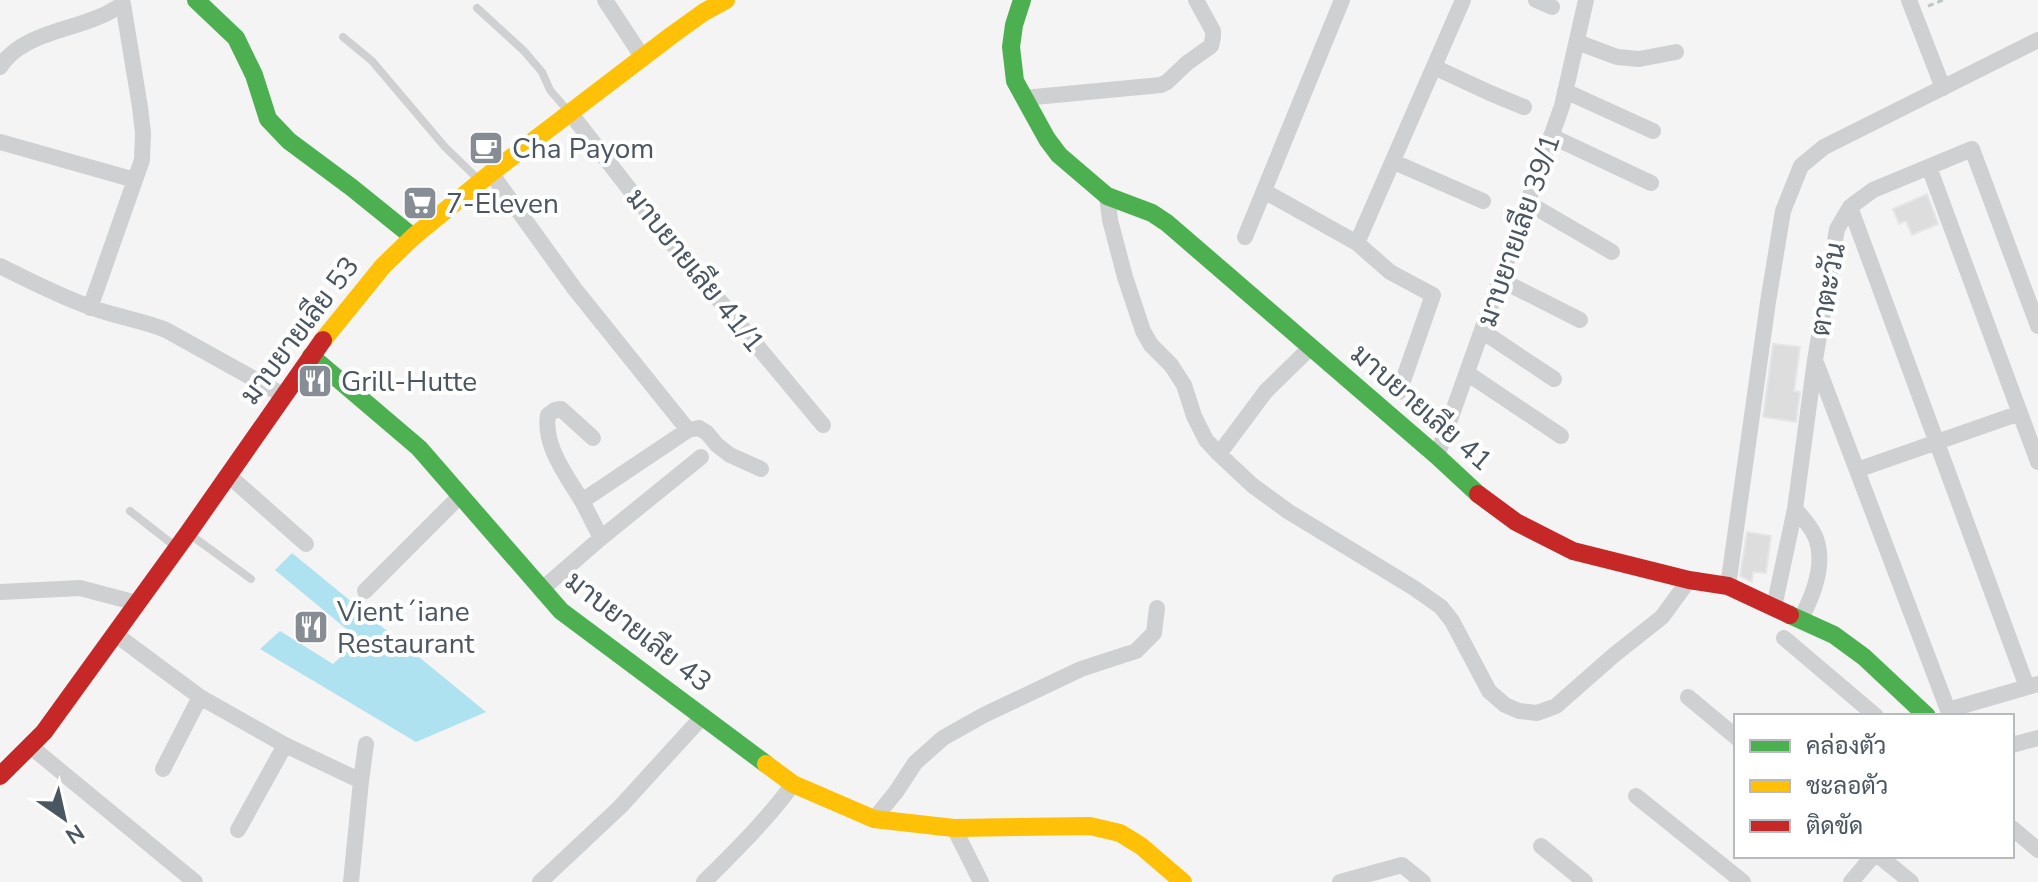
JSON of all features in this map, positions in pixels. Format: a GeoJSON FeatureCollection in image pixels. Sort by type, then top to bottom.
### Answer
{"type":"FeatureCollection","features":[{"type":"Feature","properties":{"kind":"street"},"geometry":{"type":"LineString","coordinates":[[196,0],[236,38],[254,75],[268,119],[289,141],[413,237]]}},
{"type":"Feature","properties":{"kind":"street"},"geometry":{"type":"LineString","coordinates":[[605,0],[643,58]]}},
{"type":"Feature","properties":{"kind":"street","name":"มาบยายเลีย 53"},"geometry":{"type":"LineString","coordinates":[[0,776],[44,732],[311,356],[383,266],[486,177],[704,12],[726,0]]}},
{"type":"Feature","properties":{"kind":"street","name":"มาบยายเลีย 41"},"geometry":{"type":"LineString","coordinates":[[1022,0],[1011,47],[1015,81],[1059,155],[1107,196],[1152,213],[1167,223],[1474,491],[1516,522],[1573,551],[1689,580],[1728,586],[1801,618],[1834,635],[1864,657],[1925,714]]}},
{"type":"Feature","properties":{"kind":"street"},"geometry":{"type":"LineString","coordinates":[[1024,98],[1167,82],[1211,46],[1213,31],[1196,0]]}},
{"type":"Feature","properties":{"kind":"street"},"geometry":{"type":"LineString","coordinates":[[1245,237],[1342,0]]}},
{"type":"Feature","properties":{"kind":"street"},"geometry":{"type":"LineString","coordinates":[[1357,243],[1463,0]]}},
{"type":"Feature","properties":{"kind":"street","name":"มาบยายเลีย 39/1"},"geometry":{"type":"LineString","coordinates":[[1437,456],[1551,136],[1586,0]]}},
{"type":"Feature","properties":{"kind":"street"},"geometry":{"type":"LineString","coordinates":[[1909,0],[1943,88]]}},
{"type":"Feature","properties":{"kind":"street"},"geometry":{"type":"LineString","coordinates":[[0,67],[4,60],[29,41],[101,16],[123,2],[143,133],[142,160],[90,308]]}},
{"type":"Feature","properties":{"kind":"street"},"geometry":{"type":"LineString","coordinates":[[1728,586],[1783,211],[1801,166],[1824,147],[2038,40]]}},
{"type":"Feature","properties":{"kind":"street"},"geometry":{"type":"LineString","coordinates":[[1577,42],[1617,57],[1639,59],[1676,52]]}},
{"type":"Feature","properties":{"kind":"street"},"geometry":{"type":"LineString","coordinates":[[1434,67],[1524,107]]}},
{"type":"Feature","properties":{"kind":"street"},"geometry":{"type":"LineString","coordinates":[[1565,91],[1653,131]]}},
{"type":"Feature","properties":{"kind":"street","name":"มาบยายเลีย 41/1"},"geometry":{"type":"LineString","coordinates":[[571,114],[669,240],[823,425]]}},
{"type":"Feature","properties":{"kind":"street"},"geometry":{"type":"LineString","coordinates":[[1551,136],[1651,183]]}},
{"type":"Feature","properties":{"kind":"street"},"geometry":{"type":"LineString","coordinates":[[0,142],[135,180]]}},
{"type":"Feature","properties":{"kind":"street","name":"ตาตะวัน"},"geometry":{"type":"LineString","coordinates":[[1774,607],[1795,509],[1837,229],[1850,207],[1873,190],[1972,149],[2038,326]]}},
{"type":"Feature","properties":{"kind":"street"},"geometry":{"type":"LineString","coordinates":[[1394,162],[1483,201]]}},
{"type":"Feature","properties":{"kind":"street"},"geometry":{"type":"LineString","coordinates":[[1929,167],[2038,462]]}},
{"type":"Feature","properties":{"kind":"street"},"geometry":{"type":"LineString","coordinates":[[486,177],[688,430]]}},
{"type":"Feature","properties":{"kind":"street"},"geometry":{"type":"LineString","coordinates":[[1264,191],[1357,243],[1390,272],[1433,295],[1399,392]]}},
{"type":"Feature","properties":{"kind":"street"},"geometry":{"type":"LineString","coordinates":[[1107,196],[1125,277],[1143,331],[1184,385],[1206,440],[1252,485],[1289,512],[1441,607],[1452,621],[1489,691],[1505,705],[1519,711],[1537,713],[1556,706],[1662,617],[1689,580]]}},
{"type":"Feature","properties":{"kind":"street"},"geometry":{"type":"LineString","coordinates":[[1528,203],[1612,252]]}},
{"type":"Feature","properties":{"kind":"street"},"geometry":{"type":"LineString","coordinates":[[1815,360],[1948,710],[2032,686],[1936,443],[1850,207]]}},
{"type":"Feature","properties":{"kind":"street"},"geometry":{"type":"LineString","coordinates":[[0,266],[90,308],[166,330],[283,395]]}},
{"type":"Feature","properties":{"kind":"street"},"geometry":{"type":"LineString","coordinates":[[1501,280],[1580,320]]}},
{"type":"Feature","properties":{"kind":"street"},"geometry":{"type":"LineString","coordinates":[[1482,331],[1554,379]]}},
{"type":"Feature","properties":{"kind":"street"},"geometry":{"type":"LineString","coordinates":[[1219,454],[1266,391],[1311,347]]}},
{"type":"Feature","properties":{"kind":"street","name":"มาบยายเลีย 43"},"geometry":{"type":"LineString","coordinates":[[311,356],[419,448],[561,611],[793,784],[874,819],[954,828],[1090,826],[1120,833],[1141,846],[1183,882]]}},
{"type":"Feature","properties":{"kind":"street"},"geometry":{"type":"LineString","coordinates":[[1467,373],[1561,436]]}},
{"type":"Feature","properties":{"kind":"street"},"geometry":{"type":"LineString","coordinates":[[593,438],[561,409],[548,415],[547,430],[553,451],[601,538]]}},
{"type":"Feature","properties":{"kind":"street"},"geometry":{"type":"LineString","coordinates":[[1857,470],[2020,413]]}},
{"type":"Feature","properties":{"kind":"street"},"geometry":{"type":"LineString","coordinates":[[582,501],[688,430],[699,428],[730,455],[761,469]]}},
{"type":"Feature","properties":{"kind":"street"},"geometry":{"type":"LineString","coordinates":[[541,590],[701,457]]}},
{"type":"Feature","properties":{"kind":"street"},"geometry":{"type":"LineString","coordinates":[[228,475],[306,544]]}},
{"type":"Feature","properties":{"kind":"street"},"geometry":{"type":"LineString","coordinates":[[365,591],[460,496]]}},
{"type":"Feature","properties":{"kind":"street"},"geometry":{"type":"LineString","coordinates":[[1795,509],[1809,525],[1818,549],[1816,583],[1801,618]]}},
{"type":"Feature","properties":{"kind":"street"},"geometry":{"type":"LineString","coordinates":[[0,592],[80,588],[137,603]]}},
{"type":"Feature","properties":{"kind":"street"},"geometry":{"type":"LineString","coordinates":[[874,819],[915,763],[943,738],[1081,669],[1136,651],[1154,633],[1157,608]]}},
{"type":"Feature","properties":{"kind":"street"},"geometry":{"type":"LineString","coordinates":[[115,634],[200,697],[285,745],[361,781]]}},
{"type":"Feature","properties":{"kind":"street"},"geometry":{"type":"LineString","coordinates":[[1784,638],[1874,714]]}},
{"type":"Feature","properties":{"kind":"street"},"geometry":{"type":"LineString","coordinates":[[163,769],[200,697]]}},
{"type":"Feature","properties":{"kind":"street"},"geometry":{"type":"LineString","coordinates":[[1688,697],[1734,735]]}},
{"type":"Feature","properties":{"kind":"street"},"geometry":{"type":"LineString","coordinates":[[540,882],[620,807],[703,716]]}},
{"type":"Feature","properties":{"kind":"street"},"geometry":{"type":"LineString","coordinates":[[2014,744],[2038,738]]}},
{"type":"Feature","properties":{"kind":"street"},"geometry":{"type":"LineString","coordinates":[[351,882],[366,744]]}},
{"type":"Feature","properties":{"kind":"street"},"geometry":{"type":"LineString","coordinates":[[238,830],[285,745]]}},
{"type":"Feature","properties":{"kind":"street"},"geometry":{"type":"LineString","coordinates":[[30,746],[195,882]]}},
{"type":"Feature","properties":{"kind":"street"},"geometry":{"type":"LineString","coordinates":[[704,882],[767,818],[793,784]]}},
{"type":"Feature","properties":{"kind":"street"},"geometry":{"type":"LineString","coordinates":[[1636,796],[1743,882]]}},
{"type":"Feature","properties":{"kind":"street"},"geometry":{"type":"LineString","coordinates":[[954,828],[981,882]]}},
{"type":"Feature","properties":{"kind":"street"},"geometry":{"type":"LineString","coordinates":[[2014,830],[2038,850]]}},
{"type":"Feature","properties":{"kind":"street"},"geometry":{"type":"LineString","coordinates":[[1541,846],[1585,882]]}},
{"type":"Feature","properties":{"kind":"street"},"geometry":{"type":"LineString","coordinates":[[1851,882],[1871,858]]}},
{"type":"Feature","properties":{"kind":"street"},"geometry":{"type":"LineString","coordinates":[[1881,858],[1911,882]]}},
{"type":"Feature","properties":{"kind":"street"},"geometry":{"type":"LineString","coordinates":[[1340,882],[1402,865],[1423,882]]}},
{"type":"Feature","properties":{"kind":"lane"},"geometry":{"type":"LineString","coordinates":[[477,8],[524,51],[542,72],[550,90],[571,114]]}},
{"type":"Feature","properties":{"kind":"lane"},"geometry":{"type":"LineString","coordinates":[[343,37],[382,72],[445,147],[486,177]]}},
{"type":"Feature","properties":{"kind":"lane"},"geometry":{"type":"LineString","coordinates":[[130,511],[251,579]]}},
{"type":"Feature","properties":{"kind":"water"},"geometry":{"type":"Polygon","coordinates":[[[292,553],[486,712],[416,742],[260,649],[280,631],[333,664],[353,646],[350,632],[275,570],[292,553]]]}},
{"type":"Feature","properties":{"kind":"building"},"geometry":{"type":"Polygon","coordinates":[[[1927,194],[1938,224],[1912,235],[1906,221],[1899,224],[1893,209],[1927,194]]]}},
{"type":"Feature","properties":{"kind":"building"},"geometry":{"type":"Polygon","coordinates":[[[1773,344],[1800,347],[1794,391],[1800,392],[1796,422],[1763,417],[1773,344]]]}},
{"type":"Feature","properties":{"kind":"building"},"geometry":{"type":"Polygon","coordinates":[[[1747,532],[1771,536],[1766,573],[1753,572],[1752,582],[1740,576],[1747,532]]]}},
{"type":"Feature","properties":{"kind":"traffic: fast"},"geometry":{"type":"LineString","coordinates":[[196,0],[236,38],[254,75],[268,119],[289,141],[413,237]]}},
{"type":"Feature","properties":{"kind":"traffic: fast"},"geometry":{"type":"LineString","coordinates":[[1022,0],[1011,47],[1015,81],[1059,155],[1107,196],[1152,213],[1167,223],[1478,494]]}},
{"type":"Feature","properties":{"kind":"traffic: fast"},"geometry":{"type":"LineString","coordinates":[[311,356],[419,448],[561,611],[766,764]]}},
{"type":"Feature","properties":{"kind":"traffic: fast"},"geometry":{"type":"LineString","coordinates":[[1790,615],[1834,635],[1864,657],[1925,714]]}},
{"type":"Feature","properties":{"kind":"traffic: slow"},"geometry":{"type":"LineString","coordinates":[[323,340],[383,266],[413,237],[491,173],[672,35],[726,0]]}},
{"type":"Feature","properties":{"kind":"traffic: slow"},"geometry":{"type":"LineString","coordinates":[[766,764],[793,784],[874,819],[954,828],[1090,826],[1120,833],[1141,846],[1183,882]]}},
{"type":"Feature","properties":{"kind":"traffic: jam"},"geometry":{"type":"LineString","coordinates":[[0,776],[44,732],[323,340]]}},
{"type":"Feature","properties":{"kind":"traffic: jam"},"geometry":{"type":"LineString","coordinates":[[1478,494],[1516,522],[1573,551],[1689,580],[1728,586],[1790,615]]}},
{"type":"Feature","properties":{"kind":"place","name":"Cha Payom"},"geometry":{"type":"Point","coordinates":[486,148]}},
{"type":"Feature","properties":{"kind":"place","name":"7-Eleven"},"geometry":{"type":"Point","coordinates":[420,203]}},
{"type":"Feature","properties":{"kind":"place","name":"Grill-Hutte"},"geometry":{"type":"Point","coordinates":[315,381]}},
{"type":"Feature","properties":{"kind":"place","name":"Vient´iane Restaurant"},"geometry":{"type":"Point","coordinates":[311,627]}}]}
